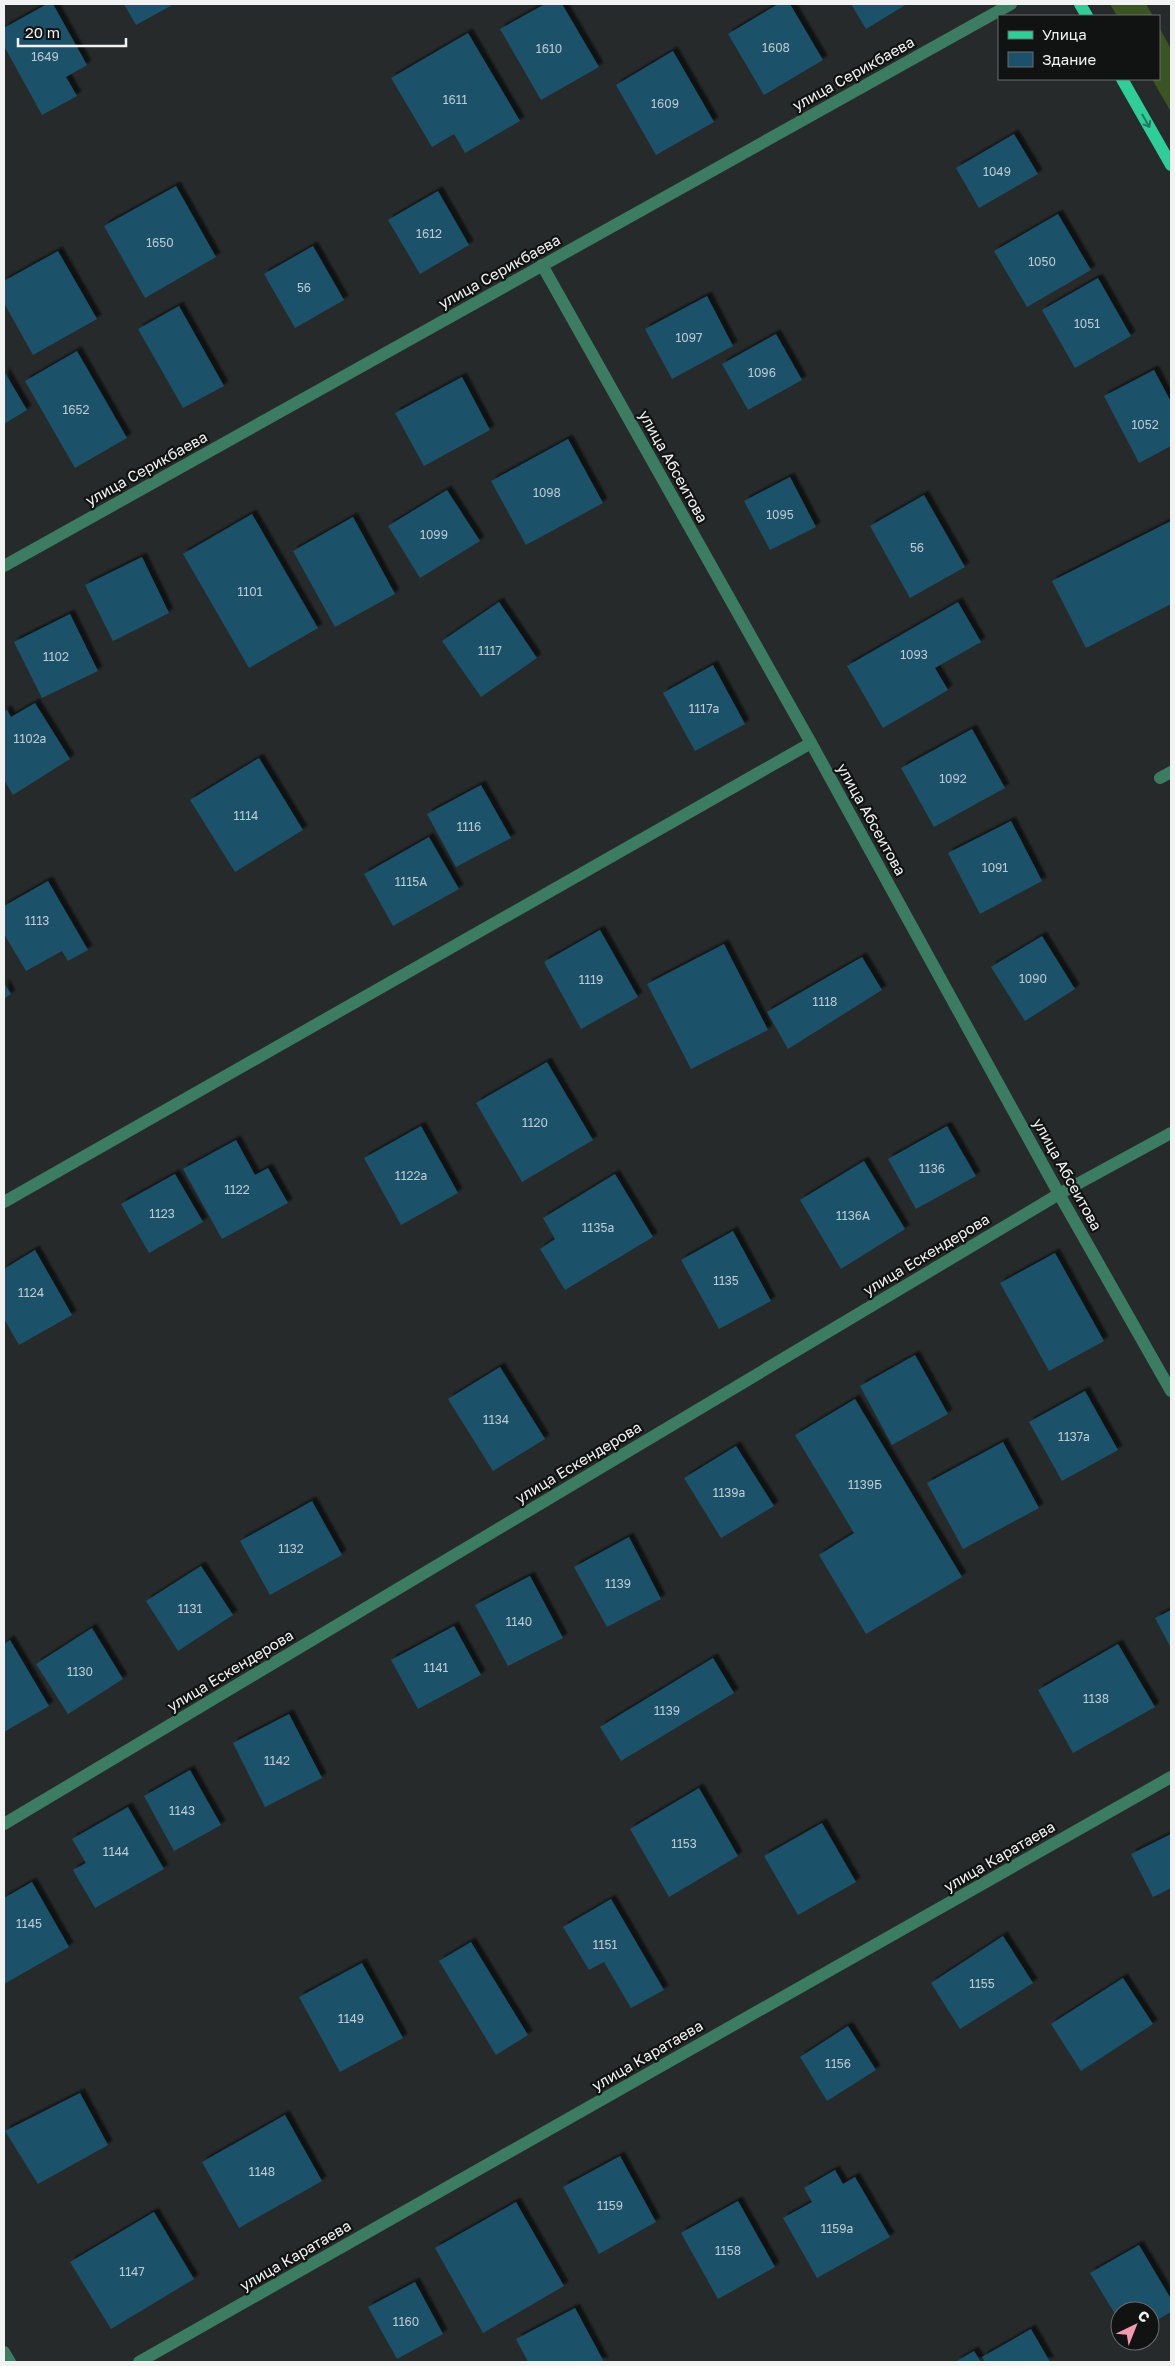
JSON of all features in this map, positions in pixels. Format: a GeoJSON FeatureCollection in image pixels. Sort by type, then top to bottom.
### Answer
{"type":"FeatureCollection","features":[{"type":"Feature","properties":{"kind":"main road"},"geometry":{"type":"LineString","coordinates":[[1080,4],[1086,15]]}},
{"type":"Feature","properties":{"kind":"main road"},"geometry":{"type":"LineString","coordinates":[[1123,80],[1171,165]]}},
{"type":"Feature","properties":{"kind":"street","name":"улица Серикбаева"},"geometry":{"type":"LineString","coordinates":[[4,566],[1011,4]]}},
{"type":"Feature","properties":{"kind":"street","name":"улица Абсеитова"},"geometry":{"type":"LineString","coordinates":[[542,265],[811,743],[1059,1194],[1171,1391]]}},
{"type":"Feature","properties":{"kind":"street"},"geometry":{"type":"LineString","coordinates":[[4,1202],[811,743]]}},
{"type":"Feature","properties":{"kind":"street"},"geometry":{"type":"LineString","coordinates":[[1160,778],[1171,772]]}},
{"type":"Feature","properties":{"kind":"street","name":"улица Ескендерова"},"geometry":{"type":"LineString","coordinates":[[4,1824],[1059,1194],[1171,1132]]}},
{"type":"Feature","properties":{"kind":"street","name":"улица Каратаева"},"geometry":{"type":"LineString","coordinates":[[139,2362],[1171,1777]]}},
{"type":"Feature","properties":{"kind":"street"},"geometry":{"type":"LineString","coordinates":[[4,2352],[10,2362]]}},
{"type":"Feature","properties":{"kind":"green space"},"geometry":{"type":"Polygon","coordinates":[[[1110,4],[1146,4],[1152,15],[1116,15],[1110,4]]]}},
{"type":"Feature","properties":{"kind":"green space"},"geometry":{"type":"Polygon","coordinates":[[[1160,29],[1171,49],[1171,112],[1153,80],[1160,80],[1160,29]]]}},
{"type":"Feature","properties":{"kind":"building"},"geometry":{"type":"Polygon","coordinates":[[[47,4],[53,4],[87,65],[66,77],[77,96],[42,115],[4,46],[4,28],[47,4]]]}},
{"type":"Feature","properties":{"kind":"building"},"geometry":{"type":"Polygon","coordinates":[[[124,4],[174,4],[136,25],[124,4]]]}},
{"type":"Feature","properties":{"kind":"building"},"geometry":{"type":"Polygon","coordinates":[[[545,4],[562,4],[599,67],[541,100],[500,29],[545,4]]]}},
{"type":"Feature","properties":{"kind":"building"},"geometry":{"type":"Polygon","coordinates":[[[778,4],[790,4],[823,60],[764,95],[728,34],[778,4]]]}},
{"type":"Feature","properties":{"kind":"building"},"geometry":{"type":"Polygon","coordinates":[[[851,4],[907,4],[866,29],[851,4]]]}},
{"type":"Feature","properties":{"kind":"building"},"geometry":{"type":"Polygon","coordinates":[[[468,33],[520,121],[465,153],[454,134],[432,147],[391,78],[468,33]]]}},
{"type":"Feature","properties":{"kind":"building"},"geometry":{"type":"Polygon","coordinates":[[[673,51],[714,122],[656,155],[616,85],[673,51]]]}},
{"type":"Feature","properties":{"kind":"building"},"geometry":{"type":"Polygon","coordinates":[[[1014,134],[1038,174],[979,208],[956,168],[1014,134]]]}},
{"type":"Feature","properties":{"kind":"building"},"geometry":{"type":"Polygon","coordinates":[[[176,186],[216,257],[145,298],[104,226],[176,186]]]}},
{"type":"Feature","properties":{"kind":"building"},"geometry":{"type":"Polygon","coordinates":[[[438,191],[469,245],[420,274],[388,220],[438,191]]]}},
{"type":"Feature","properties":{"kind":"building"},"geometry":{"type":"Polygon","coordinates":[[[1058,214],[1091,270],[1027,307],[994,251],[1058,214]]]}},
{"type":"Feature","properties":{"kind":"building"},"geometry":{"type":"Polygon","coordinates":[[[313,246],[344,300],[295,328],[264,274],[313,246]]]}},
{"type":"Feature","properties":{"kind":"building"},"geometry":{"type":"Polygon","coordinates":[[[58,251],[97,319],[33,355],[4,303],[4,281],[58,251]]]}},
{"type":"Feature","properties":{"kind":"building"},"geometry":{"type":"Polygon","coordinates":[[[1098,278],[1131,336],[1075,368],[1042,310],[1098,278]]]}},
{"type":"Feature","properties":{"kind":"building"},"geometry":{"type":"Polygon","coordinates":[[[707,296],[733,346],[672,379],[645,329],[707,296]]]}},
{"type":"Feature","properties":{"kind":"building"},"geometry":{"type":"Polygon","coordinates":[[[179,306],[224,386],[183,408],[138,329],[179,306]]]}},
{"type":"Feature","properties":{"kind":"building"},"geometry":{"type":"Polygon","coordinates":[[[776,334],[802,380],[748,410],[722,364],[776,334]]]}},
{"type":"Feature","properties":{"kind":"building"},"geometry":{"type":"Polygon","coordinates":[[[77,351],[127,438],[75,468],[25,381],[77,351]]]}},
{"type":"Feature","properties":{"kind":"building"},"geometry":{"type":"Polygon","coordinates":[[[1154,370],[1171,402],[1171,446],[1139,463],[1104,396],[1154,370]]]}},
{"type":"Feature","properties":{"kind":"building"},"geometry":{"type":"Polygon","coordinates":[[[4,371],[27,410],[4,424],[4,371]]]}},
{"type":"Feature","properties":{"kind":"building"},"geometry":{"type":"Polygon","coordinates":[[[462,377],[490,430],[424,466],[395,413],[462,377]]]}},
{"type":"Feature","properties":{"kind":"building"},"geometry":{"type":"Polygon","coordinates":[[[568,439],[603,503],[526,545],[491,481],[568,439]]]}},
{"type":"Feature","properties":{"kind":"building"},"geometry":{"type":"Polygon","coordinates":[[[790,477],[816,527],[770,550],[744,501],[790,477]]]}},
{"type":"Feature","properties":{"kind":"building"},"geometry":{"type":"Polygon","coordinates":[[[447,490],[480,541],[420,578],[388,526],[447,490]]]}},
{"type":"Feature","properties":{"kind":"building"},"geometry":{"type":"Polygon","coordinates":[[[924,495],[965,567],[910,598],[870,526],[924,495]]]}},
{"type":"Feature","properties":{"kind":"building"},"geometry":{"type":"Polygon","coordinates":[[[252,514],[318,628],[249,668],[183,554],[252,514]]]}},
{"type":"Feature","properties":{"kind":"building"},"geometry":{"type":"Polygon","coordinates":[[[353,517],[395,594],[335,627],[293,551],[353,517]]]}},
{"type":"Feature","properties":{"kind":"building"},"geometry":{"type":"Polygon","coordinates":[[[1171,521],[1171,604],[1086,648],[1052,581],[1171,521]]]}},
{"type":"Feature","properties":{"kind":"building"},"geometry":{"type":"Polygon","coordinates":[[[142,557],[169,613],[113,641],[85,585],[142,557]]]}},
{"type":"Feature","properties":{"kind":"building"},"geometry":{"type":"Polygon","coordinates":[[[499,602],[537,658],[481,697],[442,641],[499,602]]]}},
{"type":"Feature","properties":{"kind":"building"},"geometry":{"type":"Polygon","coordinates":[[[958,602],[981,642],[935,668],[948,690],[883,728],[847,666],[958,602]]]}},
{"type":"Feature","properties":{"kind":"building"},"geometry":{"type":"Polygon","coordinates":[[[70,614],[98,671],[42,698],[14,642],[70,614]]]}},
{"type":"Feature","properties":{"kind":"building"},"geometry":{"type":"Polygon","coordinates":[[[713,665],[745,724],[695,751],[663,693],[713,665]]]}},
{"type":"Feature","properties":{"kind":"building"},"geometry":{"type":"Polygon","coordinates":[[[35,703],[70,759],[13,795],[4,780],[4,711],[7,710],[11,717],[35,703]]]}},
{"type":"Feature","properties":{"kind":"building"},"geometry":{"type":"Polygon","coordinates":[[[972,729],[1005,788],[934,827],[901,768],[972,729]]]}},
{"type":"Feature","properties":{"kind":"building"},"geometry":{"type":"Polygon","coordinates":[[[259,758],[303,830],[235,872],[190,800],[259,758]]]}},
{"type":"Feature","properties":{"kind":"building"},"geometry":{"type":"Polygon","coordinates":[[[481,785],[511,838],[456,867],[427,814],[481,785]]]}},
{"type":"Feature","properties":{"kind":"building"},"geometry":{"type":"Polygon","coordinates":[[[1011,821],[1042,881],[980,914],[948,853],[1011,821]]]}},
{"type":"Feature","properties":{"kind":"building"},"geometry":{"type":"Polygon","coordinates":[[[429,837],[459,889],[393,926],[364,874],[429,837]]]}},
{"type":"Feature","properties":{"kind":"building"},"geometry":{"type":"Polygon","coordinates":[[[48,881],[88,950],[68,961],[62,951],[26,971],[4,934],[4,906],[48,881]]]}},
{"type":"Feature","properties":{"kind":"building"},"geometry":{"type":"Polygon","coordinates":[[[600,930],[638,997],[581,1029],[544,962],[600,930]]]}},
{"type":"Feature","properties":{"kind":"building"},"geometry":{"type":"Polygon","coordinates":[[[1042,936],[1075,989],[1025,1021],[991,967],[1042,936]]]}},
{"type":"Feature","properties":{"kind":"building"},"geometry":{"type":"Polygon","coordinates":[[[724,944],[768,1030],[691,1069],[647,984],[724,944]]]}},
{"type":"Feature","properties":{"kind":"building"},"geometry":{"type":"Polygon","coordinates":[[[862,957],[882,990],[788,1049],[767,1012],[862,957]]]}},
{"type":"Feature","properties":{"kind":"building"},"geometry":{"type":"Polygon","coordinates":[[[4,983],[11,994],[4,999],[4,983]]]}},
{"type":"Feature","properties":{"kind":"building"},"geometry":{"type":"Polygon","coordinates":[[[547,1062],[593,1140],[522,1182],[476,1103],[547,1062]]]}},
{"type":"Feature","properties":{"kind":"building"},"geometry":{"type":"Polygon","coordinates":[[[421,1126],[458,1193],[401,1225],[364,1158],[421,1126]]]}},
{"type":"Feature","properties":{"kind":"building"},"geometry":{"type":"Polygon","coordinates":[[[947,1126],[976,1176],[916,1209],[888,1159],[947,1126]]]}},
{"type":"Feature","properties":{"kind":"building"},"geometry":{"type":"Polygon","coordinates":[[[236,1140],[255,1175],[268,1168],[288,1203],[222,1239],[183,1169],[236,1140]]]}},
{"type":"Feature","properties":{"kind":"building"},"geometry":{"type":"Polygon","coordinates":[[[864,1161],[905,1229],[841,1269],[800,1200],[864,1161]]]}},
{"type":"Feature","properties":{"kind":"building"},"geometry":{"type":"Polygon","coordinates":[[[175,1174],[203,1222],[149,1253],[121,1204],[175,1174]]]}},
{"type":"Feature","properties":{"kind":"building"},"geometry":{"type":"Polygon","coordinates":[[[615,1174],[653,1237],[565,1290],[540,1249],[555,1239],[543,1218],[615,1174]]]}},
{"type":"Feature","properties":{"kind":"building"},"geometry":{"type":"Polygon","coordinates":[[[733,1231],[771,1301],[719,1329],[681,1260],[733,1231]]]}},
{"type":"Feature","properties":{"kind":"building"},"geometry":{"type":"Polygon","coordinates":[[[35,1250],[72,1315],[19,1345],[4,1319],[4,1269],[35,1250]]]}},
{"type":"Feature","properties":{"kind":"building"},"geometry":{"type":"Polygon","coordinates":[[[1055,1253],[1104,1341],[1049,1371],[1000,1283],[1055,1253]]]}},
{"type":"Feature","properties":{"kind":"building"},"geometry":{"type":"Polygon","coordinates":[[[915,1355],[948,1414],[892,1445],[860,1386],[915,1355]]]}},
{"type":"Feature","properties":{"kind":"building"},"geometry":{"type":"Polygon","coordinates":[[[500,1367],[545,1439],[493,1471],[448,1399],[500,1367]]]}},
{"type":"Feature","properties":{"kind":"building"},"geometry":{"type":"Polygon","coordinates":[[[1085,1391],[1118,1450],[1062,1481],[1029,1422],[1085,1391]]]}},
{"type":"Feature","properties":{"kind":"building"},"geometry":{"type":"Polygon","coordinates":[[[855,1399],[962,1577],[866,1634],[819,1555],[854,1533],[795,1435],[855,1399]]]}},
{"type":"Feature","properties":{"kind":"building"},"geometry":{"type":"Polygon","coordinates":[[[1003,1442],[1039,1508],[963,1549],[927,1483],[1003,1442]]]}},
{"type":"Feature","properties":{"kind":"building"},"geometry":{"type":"Polygon","coordinates":[[[736,1446],[774,1506],[721,1538],[684,1478],[736,1446]]]}},
{"type":"Feature","properties":{"kind":"building"},"geometry":{"type":"Polygon","coordinates":[[[312,1501],[342,1555],[270,1595],[240,1541],[312,1501]]]}},
{"type":"Feature","properties":{"kind":"building"},"geometry":{"type":"Polygon","coordinates":[[[629,1537],[661,1599],[607,1627],[574,1567],[629,1537]]]}},
{"type":"Feature","properties":{"kind":"building"},"geometry":{"type":"Polygon","coordinates":[[[201,1566],[233,1615],[178,1651],[146,1601],[201,1566]]]}},
{"type":"Feature","properties":{"kind":"building"},"geometry":{"type":"Polygon","coordinates":[[[530,1576],[563,1638],[508,1666],[475,1605],[530,1576]]]}},
{"type":"Feature","properties":{"kind":"building"},"geometry":{"type":"Polygon","coordinates":[[[1171,1610],[1171,1648],[1155,1618],[1171,1610]]]}},
{"type":"Feature","properties":{"kind":"building"},"geometry":{"type":"Polygon","coordinates":[[[454,1626],[481,1675],[418,1709],[391,1660],[454,1626]]]}},
{"type":"Feature","properties":{"kind":"building"},"geometry":{"type":"Polygon","coordinates":[[[92,1628],[123,1679],[68,1714],[36,1664],[92,1628]]]}},
{"type":"Feature","properties":{"kind":"building"},"geometry":{"type":"Polygon","coordinates":[[[10,1640],[49,1706],[4,1732],[4,1644],[10,1640]]]}},
{"type":"Feature","properties":{"kind":"building"},"geometry":{"type":"Polygon","coordinates":[[[1118,1644],[1155,1707],[1073,1753],[1038,1690],[1118,1644]]]}},
{"type":"Feature","properties":{"kind":"building"},"geometry":{"type":"Polygon","coordinates":[[[713,1658],[734,1693],[621,1761],[600,1727],[713,1658]]]}},
{"type":"Feature","properties":{"kind":"building"},"geometry":{"type":"Polygon","coordinates":[[[289,1714],[322,1778],[265,1807],[233,1743],[289,1714]]]}},
{"type":"Feature","properties":{"kind":"building"},"geometry":{"type":"Polygon","coordinates":[[[190,1770],[221,1825],[174,1851],[144,1796],[190,1770]]]}},
{"type":"Feature","properties":{"kind":"building"},"geometry":{"type":"Polygon","coordinates":[[[699,1788],[738,1856],[669,1897],[630,1829],[699,1788]]]}},
{"type":"Feature","properties":{"kind":"building"},"geometry":{"type":"Polygon","coordinates":[[[128,1807],[164,1869],[95,1908],[73,1870],[86,1863],[72,1839],[128,1807]]]}},
{"type":"Feature","properties":{"kind":"building"},"geometry":{"type":"Polygon","coordinates":[[[822,1823],[856,1882],[798,1915],[764,1856],[822,1823]]]}},
{"type":"Feature","properties":{"kind":"building"},"geometry":{"type":"Polygon","coordinates":[[[1171,1834],[1171,1888],[1153,1897],[1131,1854],[1171,1834]]]}},
{"type":"Feature","properties":{"kind":"building"},"geometry":{"type":"Polygon","coordinates":[[[32,1882],[69,1947],[4,1984],[4,1898],[32,1882]]]}},
{"type":"Feature","properties":{"kind":"building"},"geometry":{"type":"Polygon","coordinates":[[[611,1899],[664,1990],[631,2008],[604,1962],[589,1970],[563,1927],[611,1899]]]}},
{"type":"Feature","properties":{"kind":"building"},"geometry":{"type":"Polygon","coordinates":[[[1003,1936],[1033,1983],[960,2029],[931,1983],[1003,1936]]]}},
{"type":"Feature","properties":{"kind":"building"},"geometry":{"type":"Polygon","coordinates":[[[471,1942],[528,2035],[496,2055],[439,1961],[471,1942]]]}},
{"type":"Feature","properties":{"kind":"building"},"geometry":{"type":"Polygon","coordinates":[[[362,1963],[403,2038],[340,2072],[299,1997],[362,1963]]]}},
{"type":"Feature","properties":{"kind":"building"},"geometry":{"type":"Polygon","coordinates":[[[1123,1978],[1153,2024],[1081,2071],[1051,2024],[1123,1978]]]}},
{"type":"Feature","properties":{"kind":"building"},"geometry":{"type":"Polygon","coordinates":[[[848,2026],[876,2070],[827,2101],[800,2057],[848,2026]]]}},
{"type":"Feature","properties":{"kind":"building"},"geometry":{"type":"Polygon","coordinates":[[[80,2093],[108,2145],[38,2184],[5,2131],[80,2093]]]}},
{"type":"Feature","properties":{"kind":"building"},"geometry":{"type":"Polygon","coordinates":[[[285,2115],[322,2181],[239,2228],[202,2162],[285,2115]]]}},
{"type":"Feature","properties":{"kind":"building"},"geometry":{"type":"Polygon","coordinates":[[[620,2156],[656,2222],[599,2254],[563,2187],[620,2156]]]}},
{"type":"Feature","properties":{"kind":"building"},"geometry":{"type":"Polygon","coordinates":[[[835,2170],[843,2184],[855,2177],[890,2237],[817,2278],[783,2218],[812,2202],[804,2188],[835,2170]]]}},
{"type":"Feature","properties":{"kind":"building"},"geometry":{"type":"Polygon","coordinates":[[[738,2201],[775,2267],[718,2299],[681,2233],[738,2201]]]}},
{"type":"Feature","properties":{"kind":"building"},"geometry":{"type":"Polygon","coordinates":[[[516,2202],[564,2286],[483,2333],[435,2248],[516,2202]]]}},
{"type":"Feature","properties":{"kind":"building"},"geometry":{"type":"Polygon","coordinates":[[[154,2212],[194,2279],[111,2329],[70,2262],[154,2212]]]}},
{"type":"Feature","properties":{"kind":"building"},"geometry":{"type":"Polygon","coordinates":[[[1139,2245],[1171,2299],[1171,2312],[1160,2318],[1160,2301],[1110,2301],[1110,2306],[1090,2273],[1139,2245]]]}},
{"type":"Feature","properties":{"kind":"building"},"geometry":{"type":"Polygon","coordinates":[[[415,2282],[443,2334],[397,2359],[368,2307],[415,2282]]]}},
{"type":"Feature","properties":{"kind":"building"},"geometry":{"type":"Polygon","coordinates":[[[575,2308],[604,2362],[528,2362],[516,2339],[575,2308]]]}},
{"type":"Feature","properties":{"kind":"building"},"geometry":{"type":"Polygon","coordinates":[[[1031,2329],[1050,2362],[985,2362],[982,2357],[1031,2329]]]}},
{"type":"Feature","properties":{"kind":"building"},"geometry":{"type":"Polygon","coordinates":[[[974,2351],[981,2362],[955,2362],[974,2351]]]}}]}
